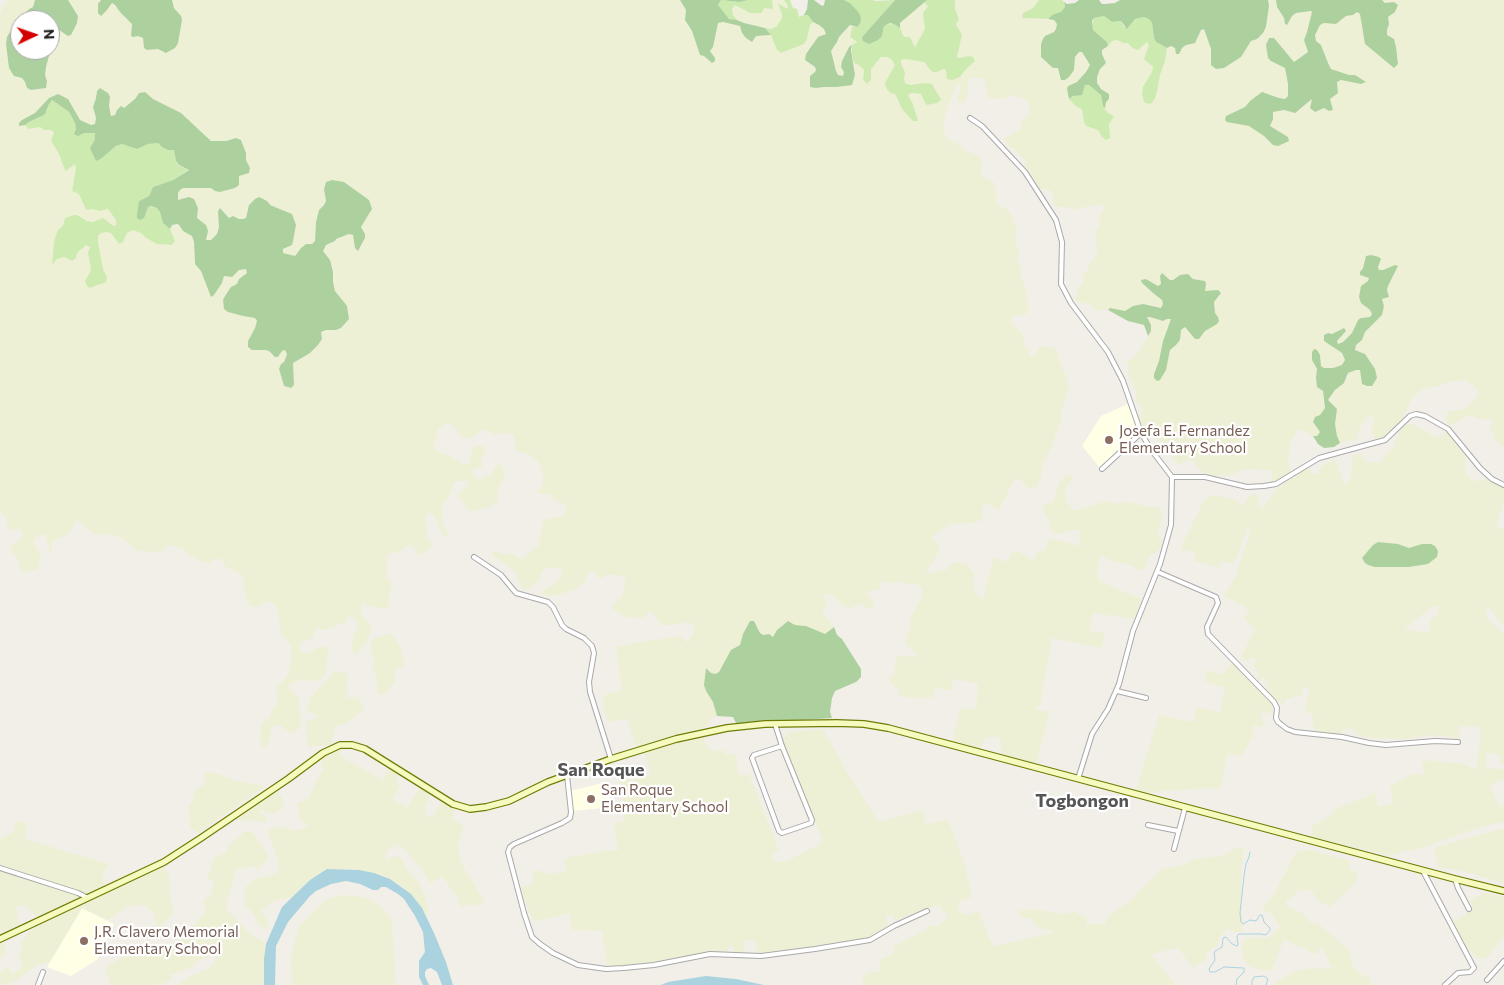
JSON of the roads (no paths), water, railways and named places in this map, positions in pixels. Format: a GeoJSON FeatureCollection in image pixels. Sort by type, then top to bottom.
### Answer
{"type":"FeatureCollection","features":[{"type":"Feature","properties":{"kind":"street"},"geometry":{"type":"LineString","coordinates":[[970,118],[982,126],[1025,172],[1056,220],[1062,242],[1061,284],[1072,303],[1108,352],[1123,381],[1141,433],[1172,477],[1171,525],[1158,572],[1133,631],[1116,691],[1103,718],[1092,734],[1078,779]]}},
{"type":"Feature","properties":{"kind":"street"},"geometry":{"type":"LineString","coordinates":[[1172,477],[1205,477],[1247,487],[1271,485],[1287,479],[1319,458],[1381,442],[1389,437],[1410,416],[1416,414],[1425,416],[1448,429],[1480,468],[1492,479],[1504,485]]}},
{"type":"Feature","properties":{"kind":"street"},"geometry":{"type":"LineString","coordinates":[[1102,469],[1141,433]]}},
{"type":"Feature","properties":{"kind":"street"},"geometry":{"type":"LineString","coordinates":[[474,557],[501,575],[516,593],[548,602],[553,607],[562,625],[584,638],[592,646],[594,653],[589,682],[590,692],[611,759]]}},
{"type":"Feature","properties":{"kind":"street"},"geometry":{"type":"LineString","coordinates":[[1158,572],[1216,597],[1218,602],[1207,627],[1208,634],[1274,702],[1278,708],[1276,718],[1287,730],[1386,745],[1458,742]]}},
{"type":"Feature","properties":{"kind":"street"},"geometry":{"type":"LineString","coordinates":[[1116,691],[1146,698]]}},
{"type":"Feature","properties":{"kind":"street"},"geometry":{"type":"LineString","coordinates":[[775,724],[812,821],[811,823],[781,833],[752,758],[754,755],[782,746]]}},
{"type":"Feature","properties":{"kind":"street"},"geometry":{"type":"LineString","coordinates":[[0,939],[157,865],[184,850],[323,753],[340,745],[352,744],[365,749],[453,804],[470,809],[509,801],[548,782],[611,759],[694,735],[727,728],[775,724],[850,724],[888,728],[1504,891]]}},
{"type":"Feature","properties":{"kind":"street"},"geometry":{"type":"LineString","coordinates":[[567,775],[570,818],[514,844],[508,852],[532,937],[553,953],[578,965],[606,969],[624,968],[654,965],[710,954],[761,956],[834,946],[870,940],[894,926],[928,911]]}},
{"type":"Feature","properties":{"kind":"street"},"geometry":{"type":"LineString","coordinates":[[1174,849],[1185,808]]}},
{"type":"Feature","properties":{"kind":"street"},"geometry":{"type":"LineString","coordinates":[[1148,825],[1178,831]]}},
{"type":"Feature","properties":{"kind":"street"},"geometry":{"type":"LineString","coordinates":[[0,868],[78,893],[88,898]]}},
{"type":"Feature","properties":{"kind":"street"},"geometry":{"type":"LineString","coordinates":[[1423,871],[1474,968],[1470,972],[1458,974],[1445,985]]}},
{"type":"Feature","properties":{"kind":"street"},"geometry":{"type":"LineString","coordinates":[[1455,879],[1469,909]]}},
{"type":"Feature","properties":{"kind":"street"},"geometry":{"type":"LineString","coordinates":[[1487,980],[1504,961]]}},
{"type":"Feature","properties":{"kind":"street"},"geometry":{"type":"LineString","coordinates":[[38,985],[43,972]]}},
{"type":"Feature","properties":{"kind":"water"},"geometry":{"type":"Polygon","coordinates":[[[327,869],[359,870],[374,873],[390,879],[411,894],[422,908],[434,933],[453,985],[442,985],[437,972],[431,968],[425,972],[429,985],[423,985],[419,977],[419,961],[425,952],[423,932],[404,899],[386,887],[373,890],[360,884],[346,881],[331,884],[316,891],[288,922],[276,946],[275,985],[264,985],[266,944],[282,907],[310,880],[327,869]]]}},
{"type":"Feature","properties":{"kind":"water"},"geometry":{"type":"Polygon","coordinates":[[[706,976],[736,979],[764,985],[661,985],[668,982],[706,976]]]}},
{"type":"Feature","properties":{"kind":"waterway"},"geometry":{"type":"LineString","coordinates":[[1236,985],[1237,979],[1244,972],[1244,968],[1224,967],[1215,972],[1210,972],[1209,969],[1215,960],[1214,952],[1222,947],[1223,938],[1226,937],[1236,946],[1238,945],[1237,936],[1239,934],[1266,935],[1270,930],[1264,922],[1262,915],[1256,921],[1250,920],[1243,924],[1241,922],[1240,913],[1244,876],[1250,852]]}},
{"type":"Feature","properties":{"kind":"waterway"},"geometry":{"type":"LineString","coordinates":[[1252,985],[1254,977],[1264,976],[1268,979],[1266,985]]}},
{"type":"Feature","properties":{"kind":"place","name":"Josefa E. Fernandez Elementary School"},"geometry":{"type":"Point","coordinates":[1109,440]}},
{"type":"Feature","properties":{"kind":"place","name":"San Roque Elementary School"},"geometry":{"type":"Point","coordinates":[591,799]}},
{"type":"Feature","properties":{"kind":"place","name":"J.R. Clavero Memorial Elementary School"},"geometry":{"type":"Point","coordinates":[84,941]}},
{"type":"Feature","properties":{"kind":"district","name":"San Roque"},"geometry":{"type":"Point","coordinates":[601,770]}},
{"type":"Feature","properties":{"kind":"district","name":"Togbongon"},"geometry":{"type":"Point","coordinates":[1082,801]}}]}
